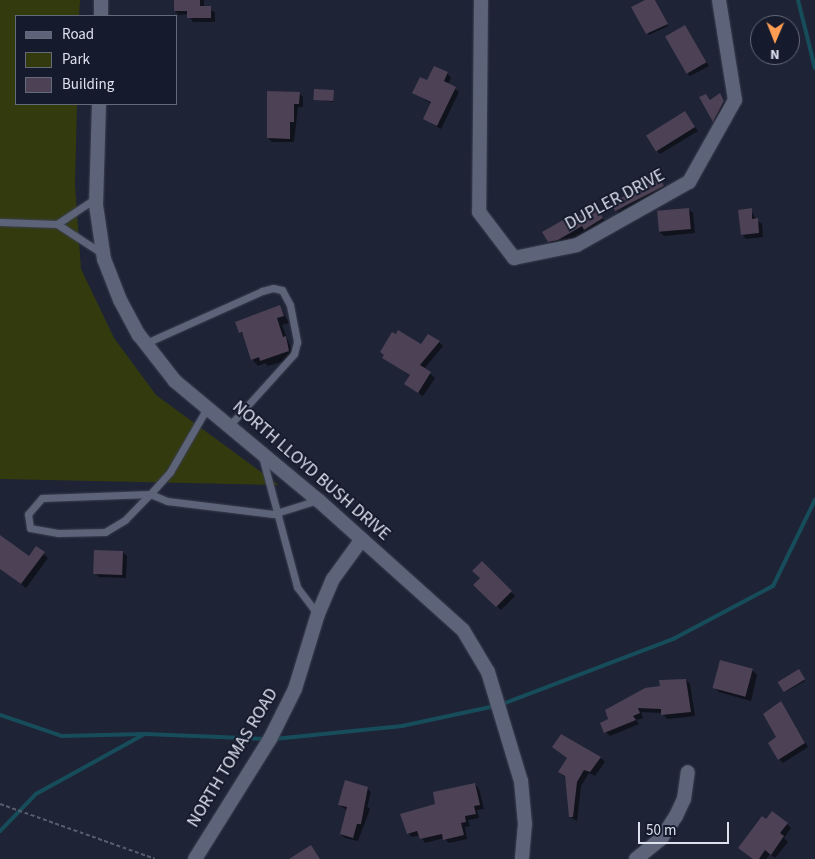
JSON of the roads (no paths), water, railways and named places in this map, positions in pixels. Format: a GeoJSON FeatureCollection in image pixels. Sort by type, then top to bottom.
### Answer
{"type":"FeatureCollection","features":[{"type":"Feature","properties":{"kind":"street"},"geometry":{"type":"LineString","coordinates":[[101,0],[101,15]]}},
{"type":"Feature","properties":{"kind":"street","name":"DUPLER DRIVE"},"geometry":{"type":"LineString","coordinates":[[480,0],[479,212],[514,258],[577,245],[689,182],[735,100],[719,0]]}},
{"type":"Feature","properties":{"kind":"street","name":"NORTH LLOYD BUSH DRIVE"},"geometry":{"type":"LineString","coordinates":[[99,105],[97,198],[104,254],[120,300],[146,343],[175,381],[318,500],[462,630],[488,672],[521,781],[524,824],[522,859]]}},
{"type":"Feature","properties":{"kind":"street","name":"NORTH TOMAS ROAD"},"geometry":{"type":"LineString","coordinates":[[195,859],[270,739],[295,689],[318,614],[333,579],[362,539]]}},
{"type":"Feature","properties":{"kind":"street"},"geometry":{"type":"LineString","coordinates":[[636,859],[661,839],[676,816],[684,799],[688,772]]}},
{"type":"Feature","properties":{"kind":"lane"},"geometry":{"type":"LineString","coordinates":[[57,224],[97,198]]}},
{"type":"Feature","properties":{"kind":"lane"},"geometry":{"type":"LineString","coordinates":[[0,222],[57,224],[104,254]]}},
{"type":"Feature","properties":{"kind":"lane"},"geometry":{"type":"LineString","coordinates":[[146,343],[262,291],[273,288],[282,290],[290,305],[297,342],[294,354],[230,426]]}},
{"type":"Feature","properties":{"kind":"lane"},"geometry":{"type":"LineString","coordinates":[[207,408],[170,472],[150,494],[125,520],[105,532],[58,533],[30,528],[28,514],[42,498],[150,494],[166,502],[277,513],[318,500]]}},
{"type":"Feature","properties":{"kind":"lane"},"geometry":{"type":"LineString","coordinates":[[262,453],[297,587],[318,614]]}},
{"type":"Feature","properties":{"kind":"waterway"},"geometry":{"type":"LineString","coordinates":[[798,0],[815,68]]}},
{"type":"Feature","properties":{"kind":"waterway"},"geometry":{"type":"LineString","coordinates":[[274,739],[402,726],[500,705],[675,638],[773,586],[815,500]]}},
{"type":"Feature","properties":{"kind":"waterway"},"geometry":{"type":"LineString","coordinates":[[0,715],[62,736],[145,734],[267,739]]}},
{"type":"Feature","properties":{"kind":"waterway"},"geometry":{"type":"LineString","coordinates":[[0,831],[36,794],[143,735]]}}]}
